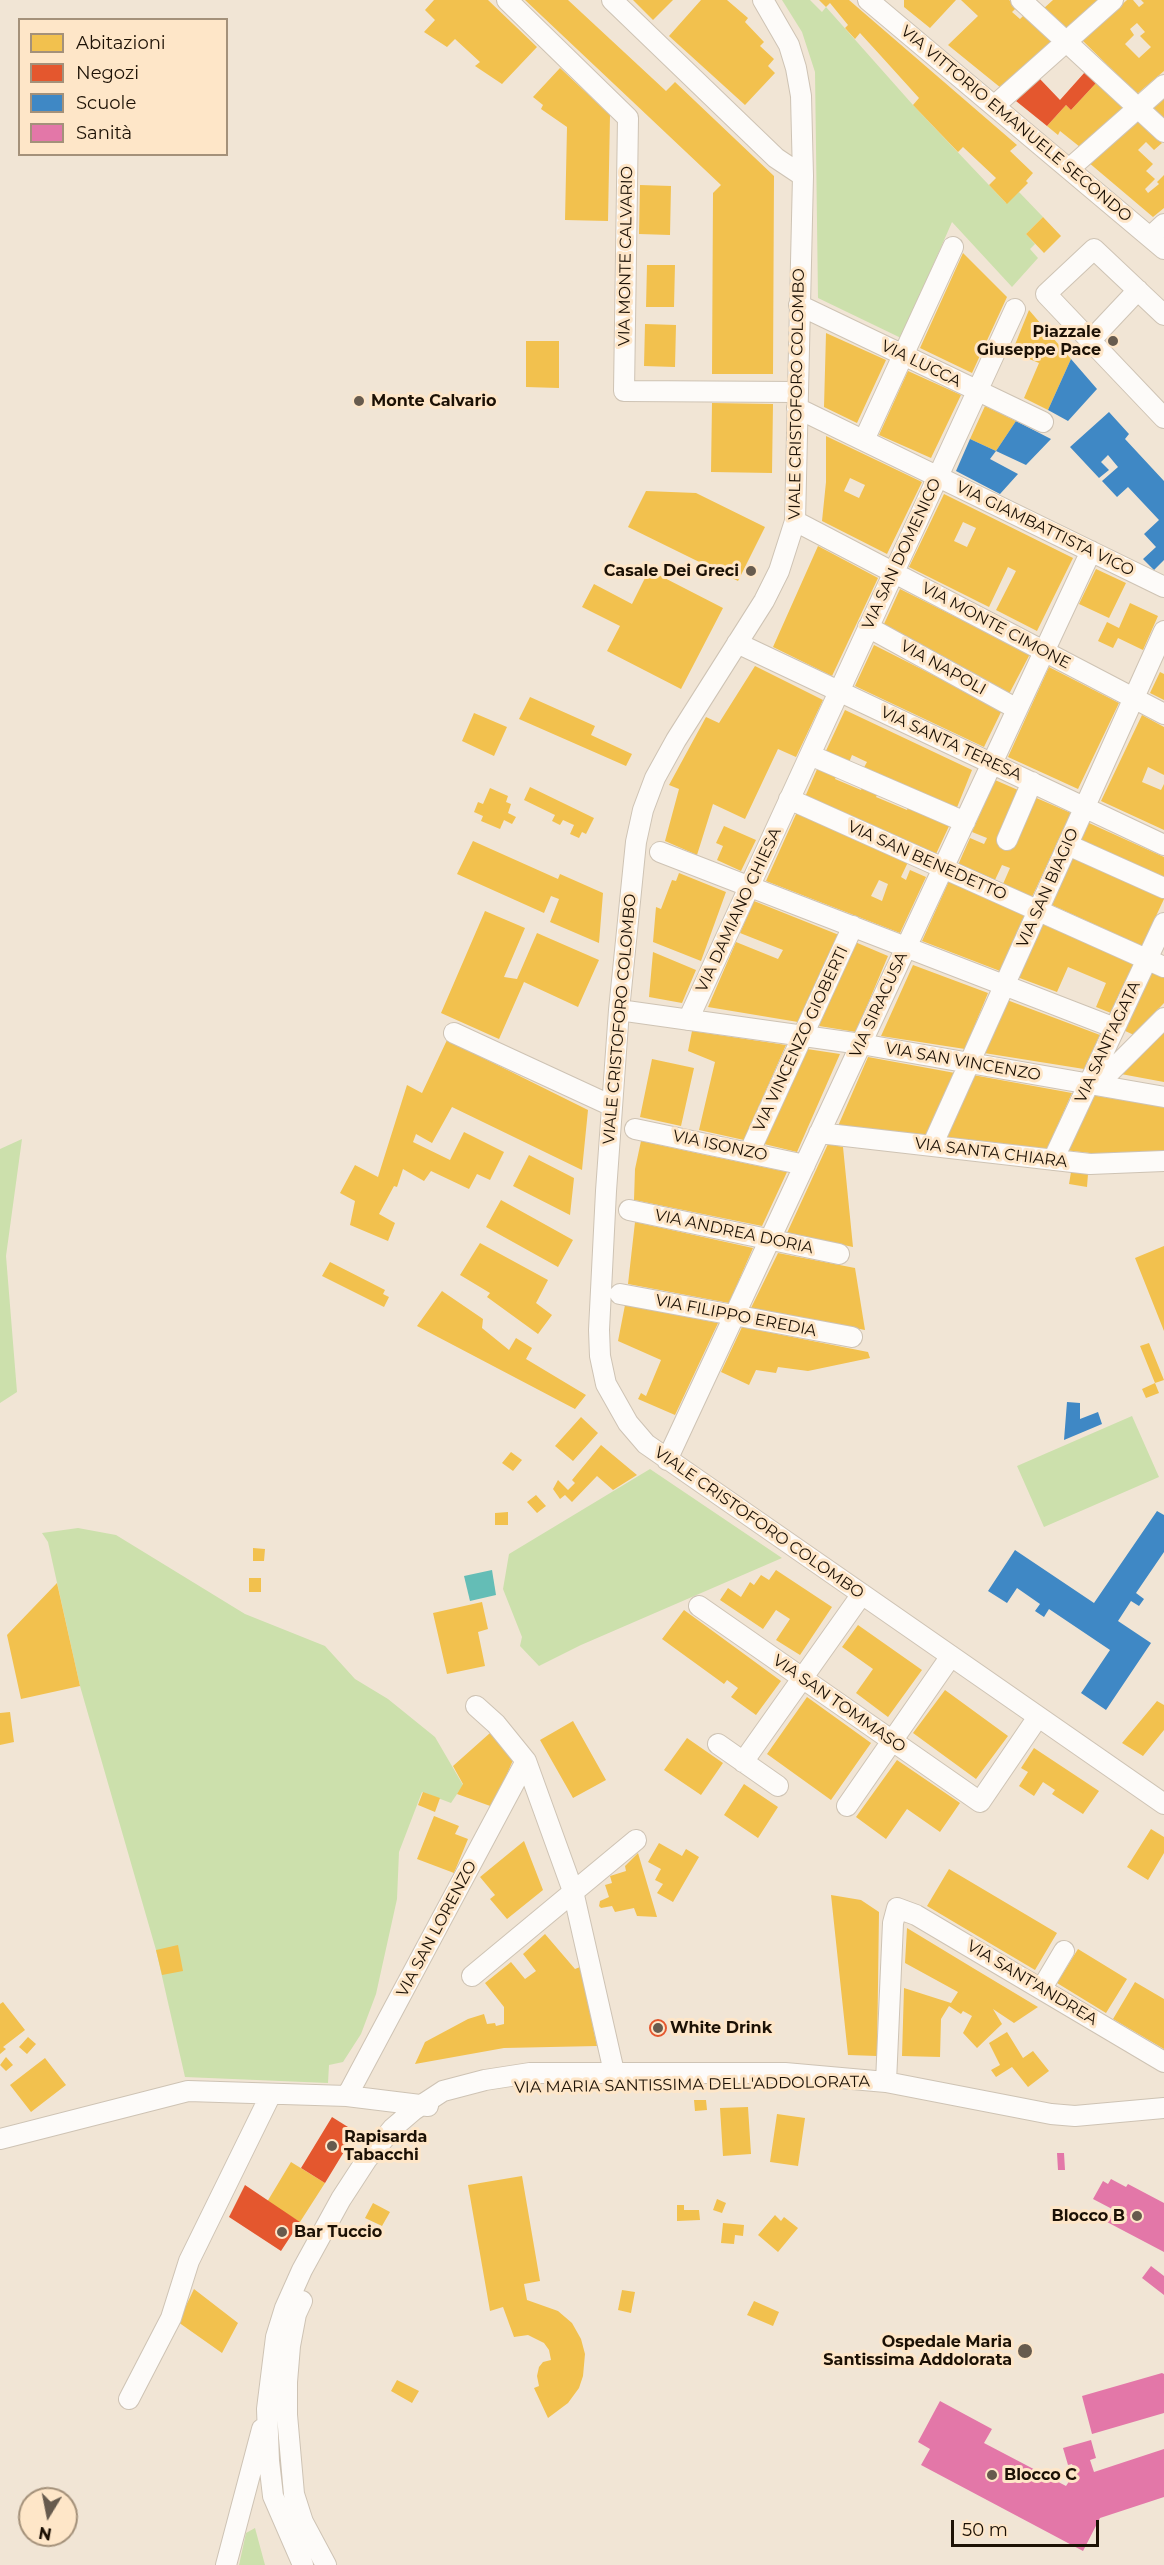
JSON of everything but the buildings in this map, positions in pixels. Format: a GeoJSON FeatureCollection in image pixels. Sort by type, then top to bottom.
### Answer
{"type":"FeatureCollection","features":[{"type":"Feature","properties":{"kind":"street","name":"VIA MONTE CALVARIO"},"geometry":{"type":"LineString","coordinates":[[507,0],[628,118],[624,391],[797,400]]}},
{"type":"Feature","properties":{"kind":"street"},"geometry":{"type":"LineString","coordinates":[[612,0],[776,158],[803,177]]}},
{"type":"Feature","properties":{"kind":"street","name":"VIALE CRISTOFORO COLOMBO"},"geometry":{"type":"LineString","coordinates":[[763,0],[789,45],[801,96],[803,177],[795,521],[779,571],[764,601],[676,740],[655,778],[643,810],[636,842],[612,1106],[601,1296],[600,1356],[606,1384],[628,1424],[646,1444],[667,1460],[1164,1804]]}},
{"type":"Feature","properties":{"kind":"street","name":"VIA VITTORIO EMANUELE SECONDO"},"geometry":{"type":"LineString","coordinates":[[868,0],[1069,169],[1159,236]]}},
{"type":"Feature","properties":{"kind":"street"},"geometry":{"type":"LineString","coordinates":[[1021,0],[1164,132]]}},
{"type":"Feature","properties":{"kind":"street"},"geometry":{"type":"LineString","coordinates":[[994,106],[1113,0]]}},
{"type":"Feature","properties":{"kind":"street"},"geometry":{"type":"LineString","coordinates":[[1069,169],[1164,85]]}},
{"type":"Feature","properties":{"kind":"street"},"geometry":{"type":"LineString","coordinates":[[864,440],[953,247]]}},
{"type":"Feature","properties":{"kind":"street"},"geometry":{"type":"LineString","coordinates":[[1164,315],[1094,249],[1046,294],[1164,418]]}},
{"type":"Feature","properties":{"kind":"street"},"geometry":{"type":"LineString","coordinates":[[1091,340],[1138,290]]}},
{"type":"Feature","properties":{"kind":"street","name":"VIA LUCCA"},"geometry":{"type":"LineString","coordinates":[[799,305],[1043,422]]}},
{"type":"Feature","properties":{"kind":"street","name":"VIA SAN DOMENICO"},"geometry":{"type":"LineString","coordinates":[[789,800],[1015,309]]}},
{"type":"Feature","properties":{"kind":"street","name":"VIA GIAMBATTISTA VICO"},"geometry":{"type":"LineString","coordinates":[[797,400],[864,440],[1164,587]]}},
{"type":"Feature","properties":{"kind":"street","name":"VIA MONTE CIMONE"},"geometry":{"type":"LineString","coordinates":[[795,521],[1164,714]]}},
{"type":"Feature","properties":{"kind":"street","name":"VIA SIRACUSA"},"geometry":{"type":"LineString","coordinates":[[667,1460],[1091,551]]}},
{"type":"Feature","properties":{"kind":"street","name":"VIA NAPOLI"},"geometry":{"type":"LineString","coordinates":[[868,627],[1017,709]]}},
{"type":"Feature","properties":{"kind":"street","name":"VIA SAN BIAGIO"},"geometry":{"type":"LineString","coordinates":[[932,1146],[1164,631]]}},
{"type":"Feature","properties":{"kind":"street","name":"VIA SANTA TERESA"},"geometry":{"type":"LineString","coordinates":[[737,643],[1164,845]]}},
{"type":"Feature","properties":{"kind":"street"},"geometry":{"type":"LineString","coordinates":[[810,755],[964,822]]}},
{"type":"Feature","properties":{"kind":"street"},"geometry":{"type":"LineString","coordinates":[[1006,840],[1032,782]]}},
{"type":"Feature","properties":{"kind":"street","name":"VIA SAN BENEDETTO"},"geometry":{"type":"LineString","coordinates":[[789,800],[1156,963]]}},
{"type":"Feature","properties":{"kind":"street","name":"VIA DAMIANO CHIESA"},"geometry":{"type":"LineString","coordinates":[[688,1020],[789,800]]}},
{"type":"Feature","properties":{"kind":"street"},"geometry":{"type":"LineString","coordinates":[[1068,844],[1164,888]]}},
{"type":"Feature","properties":{"kind":"street"},"geometry":{"type":"LineString","coordinates":[[660,852],[1115,1028]]}},
{"type":"Feature","properties":{"kind":"street","name":"VIA SANT'AGATA"},"geometry":{"type":"LineString","coordinates":[[1053,1160],[1115,1028],[1156,963],[1164,923]]}},
{"type":"Feature","properties":{"kind":"street","name":"VIA VINCENZO GIOBERTI"},"geometry":{"type":"LineString","coordinates":[[749,1153],[853,926]]}},
{"type":"Feature","properties":{"kind":"street","name":"VIA SAN VINCENZO"},"geometry":{"type":"LineString","coordinates":[[619,1010],[861,1044],[1164,1097]]}},
{"type":"Feature","properties":{"kind":"street"},"geometry":{"type":"LineString","coordinates":[[1089,1084],[1106,1076],[1164,1018]]}},
{"type":"Feature","properties":{"kind":"street"},"geometry":{"type":"LineString","coordinates":[[454,1034],[612,1106]]}},
{"type":"Feature","properties":{"kind":"street","name":"VIA ISONZO"},"geometry":{"type":"LineString","coordinates":[[635,1128],[805,1164]]}},
{"type":"Feature","properties":{"kind":"street","name":"VIA SANTA CHIARA"},"geometry":{"type":"LineString","coordinates":[[819,1133],[1090,1164],[1164,1161]]}},
{"type":"Feature","properties":{"kind":"street","name":"VIA ANDREA DORIA"},"geometry":{"type":"LineString","coordinates":[[629,1210],[839,1254]]}},
{"type":"Feature","properties":{"kind":"street","name":"VIA FILIPPO EREDIA"},"geometry":{"type":"LineString","coordinates":[[620,1294],[852,1337]]}},
{"type":"Feature","properties":{"kind":"street"},"geometry":{"type":"LineString","coordinates":[[743,1762],[862,1594]]}},
{"type":"Feature","properties":{"kind":"street","name":"VIA SAN TOMMASO"},"geometry":{"type":"LineString","coordinates":[[699,1606],[980,1802],[1038,1717]]}},
{"type":"Feature","properties":{"kind":"street"},"geometry":{"type":"LineString","coordinates":[[847,1806],[951,1656]]}},
{"type":"Feature","properties":{"kind":"street"},"geometry":{"type":"LineString","coordinates":[[476,1706],[496,1724],[526,1761],[573,1891],[614,2072]]}},
{"type":"Feature","properties":{"kind":"street"},"geometry":{"type":"LineString","coordinates":[[718,1744],[778,1786]]}},
{"type":"Feature","properties":{"kind":"street","name":"VIA SAN LORENZO"},"geometry":{"type":"LineString","coordinates":[[347,2097],[526,1761]]}},
{"type":"Feature","properties":{"kind":"street"},"geometry":{"type":"LineString","coordinates":[[472,1976],[636,1840]]}},
{"type":"Feature","properties":{"kind":"street","name":"VIA SANT'ANDREA"},"geometry":{"type":"LineString","coordinates":[[886,2082],[893,1923],[897,1908],[916,1915],[1164,2062]]}},
{"type":"Feature","properties":{"kind":"street"},"geometry":{"type":"LineString","coordinates":[[1042,1988],[1064,1951]]}},
{"type":"Feature","properties":{"kind":"street","name":"VIA MARIA SANTISSIMA DELL'ADDOLORATA"},"geometry":{"type":"LineString","coordinates":[[326,2565],[303,2522],[294,2494],[287,2393],[290,2346],[296,2314],[313,2276],[376,2168],[422,2119],[443,2091],[485,2080],[530,2073],[785,2073],[886,2082],[1051,2114],[1101,2115],[1164,2108]]}},
{"type":"Feature","properties":{"kind":"street","name":"VIA MARIA SANTISSIMA DELL'ADDOLORATA"},"geometry":{"type":"LineString","coordinates":[[303,2565],[273,2496],[267,2409],[276,2337],[302,2270],[341,2199],[368,2159],[393,2128],[431,2106],[488,2092],[531,2085],[886,2082]]}},
{"type":"Feature","properties":{"kind":"street"},"geometry":{"type":"LineString","coordinates":[[0,2139],[188,2091],[347,2097],[431,2106]]}},
{"type":"Feature","properties":{"kind":"street"},"geometry":{"type":"LineString","coordinates":[[129,2399],[171,2318],[189,2261],[271,2094]]}},
{"type":"Feature","properties":{"kind":"street"},"geometry":{"type":"LineString","coordinates":[[226,2565],[267,2409]]}},
{"type":"Feature","properties":{"kind":"green space"},"geometry":{"type":"Polygon","coordinates":[[[782,0],[810,0],[822,12],[826,7],[913,105],[1006,203],[1019,192],[1043,217],[1026,234],[1035,244],[1030,249],[1038,258],[1012,287],[952,222],[901,338],[818,298],[815,72],[802,32],[782,0]]]}},
{"type":"Feature","properties":{"kind":"green space"},"geometry":{"type":"Polygon","coordinates":[[[22,1139],[6,1256],[17,1392],[0,1403],[0,1149],[22,1139]]]}},
{"type":"Feature","properties":{"kind":"green space"},"geometry":{"type":"Polygon","coordinates":[[[1132,1416],[1159,1477],[1044,1527],[1017,1466],[1132,1416]]]}},
{"type":"Feature","properties":{"kind":"green space"},"geometry":{"type":"Polygon","coordinates":[[[650,1469],[782,1558],[581,1645],[539,1666],[520,1646],[522,1637],[503,1589],[509,1554],[650,1469]]]}},
{"type":"Feature","properties":{"kind":"green space"},"geometry":{"type":"Polygon","coordinates":[[[78,1528],[116,1535],[245,1614],[325,1646],[355,1679],[388,1699],[435,1737],[463,1785],[451,1803],[422,1792],[399,1852],[397,1899],[376,1994],[361,2034],[343,2062],[329,2065],[328,2083],[185,2077],[156,1950],[80,1686],[48,1542],[42,1533],[78,1528]]]}},
{"type":"Feature","properties":{"kind":"green space"},"geometry":{"type":"Polygon","coordinates":[[[255,2528],[265,2565],[239,2565],[246,2533],[255,2528]]]}},
{"type":"Feature","properties":{"kind":"water"},"geometry":{"type":"Polygon","coordinates":[[[492,1570],[496,1595],[470,1601],[464,1576],[492,1570]]]}},
{"type":"Feature","properties":{"kind":"place","name":"Piazzale Giuseppe Pace"},"geometry":{"type":"Point","coordinates":[1113,341]}},
{"type":"Feature","properties":{"kind":"place","name":"Monte Calvario"},"geometry":{"type":"Point","coordinates":[359,401]}},
{"type":"Feature","properties":{"kind":"place","name":"Casale Dei Greci"},"geometry":{"type":"Point","coordinates":[751,571]}},
{"type":"Feature","properties":{"kind":"place","name":"White Drink"},"geometry":{"type":"Point","coordinates":[658,2028]}},
{"type":"Feature","properties":{"kind":"place","name":"Rapisarda Tabacchi"},"geometry":{"type":"Point","coordinates":[332,2146]}},
{"type":"Feature","properties":{"kind":"place","name":"Blocco B"},"geometry":{"type":"Point","coordinates":[1137,2216]}},
{"type":"Feature","properties":{"kind":"place","name":"Bar Tuccio"},"geometry":{"type":"Point","coordinates":[282,2232]}},
{"type":"Feature","properties":{"kind":"place","name":"Ospedale Maria Santissima Addolorata"},"geometry":{"type":"Point","coordinates":[1025,2351]}},
{"type":"Feature","properties":{"kind":"place","name":"Blocco C"},"geometry":{"type":"Point","coordinates":[992,2475]}}]}
